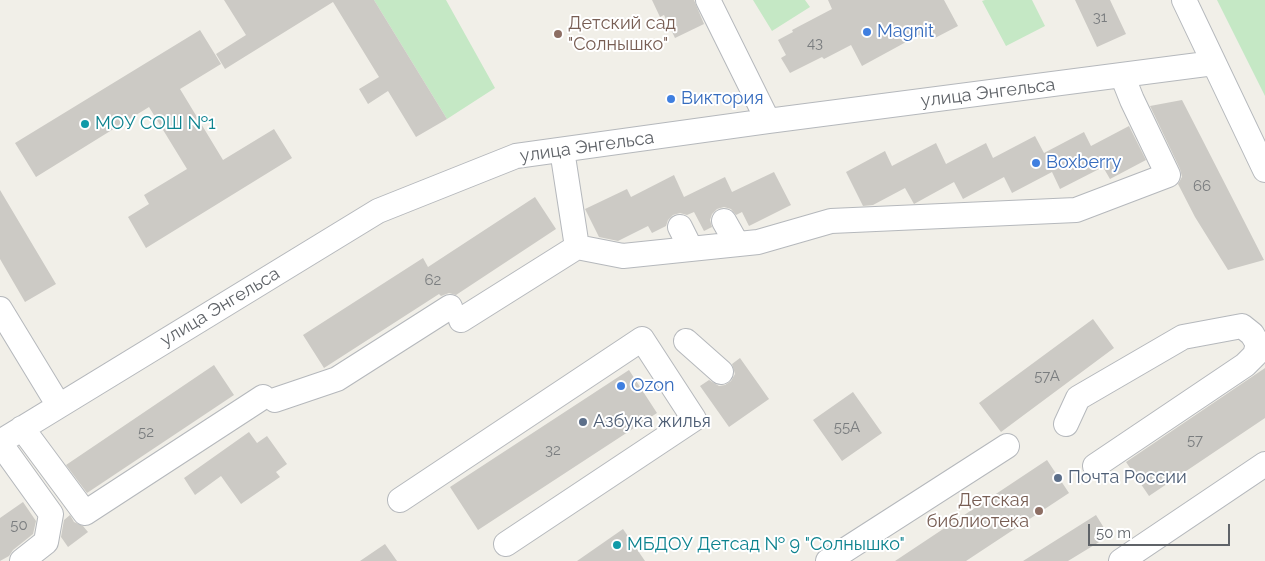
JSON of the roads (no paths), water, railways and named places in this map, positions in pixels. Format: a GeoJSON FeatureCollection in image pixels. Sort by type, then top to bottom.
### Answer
{"type":"FeatureCollection","features":[{"type":"Feature","properties":{"kind":"street"},"geometry":{"type":"LineString","coordinates":[[708,0],[768,121]]}},
{"type":"Feature","properties":{"kind":"street"},"geometry":{"type":"LineString","coordinates":[[1184,0],[1265,170]]}},
{"type":"Feature","properties":{"kind":"street","name":"улица Энгельса"},"geometry":{"type":"LineString","coordinates":[[0,442],[378,211],[516,156],[1214,63]]}},
{"type":"Feature","properties":{"kind":"street"},"geometry":{"type":"LineString","coordinates":[[22,428],[85,513],[269,399],[337,379],[577,247],[623,256],[633,247],[690,249],[758,242],[772,229],[831,221],[1076,210],[1168,175],[1122,75]]}},
{"type":"Feature","properties":{"kind":"street"},"geometry":{"type":"LineString","coordinates":[[562,150],[577,247]]}},
{"type":"Feature","properties":{"kind":"street"},"geometry":{"type":"LineString","coordinates":[[724,222],[738,244]]}},
{"type":"Feature","properties":{"kind":"street"},"geometry":{"type":"LineString","coordinates":[[680,227],[690,249]]}},
{"type":"Feature","properties":{"kind":"street"},"geometry":{"type":"LineString","coordinates":[[0,309],[60,406]]}},
{"type":"Feature","properties":{"kind":"street"},"geometry":{"type":"LineString","coordinates":[[1066,424],[1078,398],[1184,337],[1242,326],[1252,334],[1258,344],[1255,355],[1245,365],[1095,466]]}},
{"type":"Feature","properties":{"kind":"street"},"geometry":{"type":"LineString","coordinates":[[400,500],[642,339],[694,419],[506,544]]}},
{"type":"Feature","properties":{"kind":"street"},"geometry":{"type":"LineString","coordinates":[[686,341],[721,372]]}},
{"type":"Feature","properties":{"kind":"street"},"geometry":{"type":"LineString","coordinates":[[0,442],[51,514],[46,542],[22,561]]}},
{"type":"Feature","properties":{"kind":"street"},"geometry":{"type":"LineString","coordinates":[[828,561],[860,547],[933,501],[1003,453]]}},
{"type":"Feature","properties":{"kind":"street"},"geometry":{"type":"LineString","coordinates":[[1121,561],[1265,464]]}},
{"type":"Feature","properties":{"kind":"place","name":"Magnit"},"geometry":{"type":"Point","coordinates":[867,32]}},
{"type":"Feature","properties":{"kind":"place","name":"Детский сад \"Солнышко\""},"geometry":{"type":"Point","coordinates":[558,34]}},
{"type":"Feature","properties":{"kind":"place","name":"Виктория"},"geometry":{"type":"Point","coordinates":[671,99]}},
{"type":"Feature","properties":{"kind":"place","name":"МОУ СОШ №1"},"geometry":{"type":"Point","coordinates":[85,124]}},
{"type":"Feature","properties":{"kind":"place","name":"Boxberry"},"geometry":{"type":"Point","coordinates":[1036,163]}},
{"type":"Feature","properties":{"kind":"place","name":"Ozon"},"geometry":{"type":"Point","coordinates":[621,386]}},
{"type":"Feature","properties":{"kind":"place","name":"Азбука жилья"},"geometry":{"type":"Point","coordinates":[583,422]}},
{"type":"Feature","properties":{"kind":"place","name":"Почта России"},"geometry":{"type":"Point","coordinates":[1058,478]}},
{"type":"Feature","properties":{"kind":"place","name":"Детская библиотека"},"geometry":{"type":"Point","coordinates":[1039,511]}},
{"type":"Feature","properties":{"kind":"place","name":"МБДОУ Детсад № 9 \"Солнышко\""},"geometry":{"type":"Point","coordinates":[617,545]}}]}
